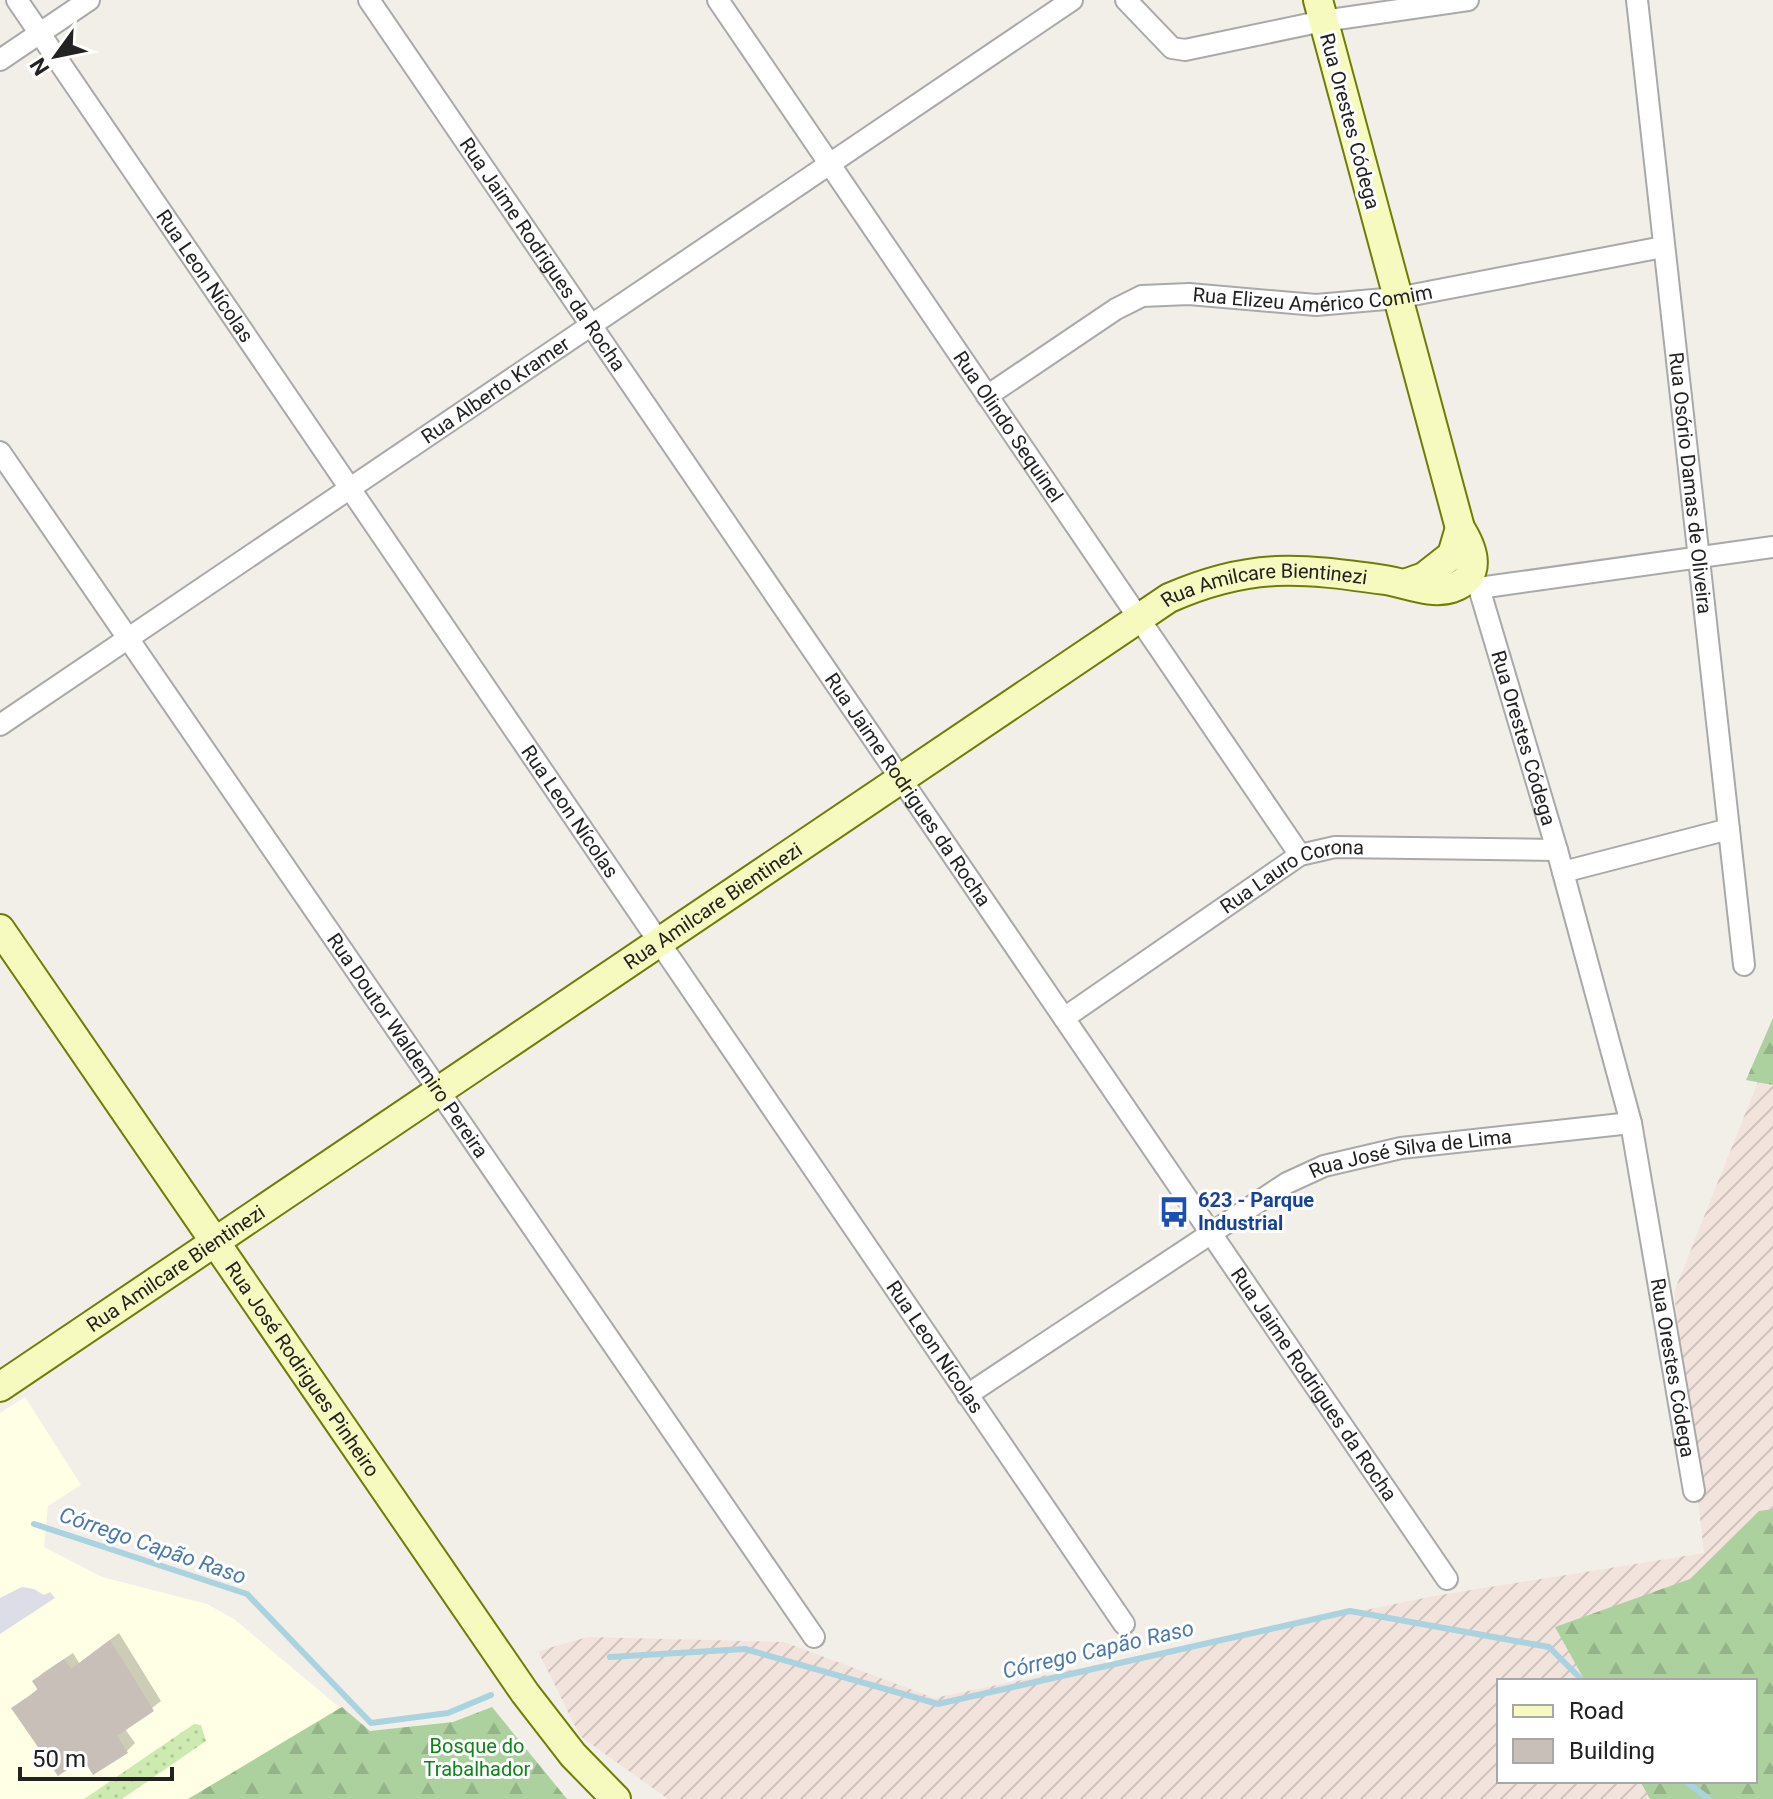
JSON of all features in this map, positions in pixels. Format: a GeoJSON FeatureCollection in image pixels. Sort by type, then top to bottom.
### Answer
{"type":"FeatureCollection","features":[{"type":"Feature","properties":{"kind":"main road","name":"Rua Orestes Códega"},"geometry":{"type":"LineString","coordinates":[[1320,11],[1460,528],[1474,559],[1474,583]]}},
{"type":"Feature","properties":{"kind":"main road"},"geometry":{"type":"LineString","coordinates":[[1407,583],[1424,577],[1452,555],[1460,528]]}},
{"type":"Feature","properties":{"kind":"main road","name":"Rua Amilcare Bientinezi"},"geometry":{"type":"LineString","coordinates":[[0,1387],[1169,598],[1234,574],[1305,570],[1407,583],[1437,590],[1474,583]]}},
{"type":"Feature","properties":{"kind":"main road","name":"Rua José Rodrigues Pinheiro"},"geometry":{"type":"LineString","coordinates":[[0,929],[548,1726],[616,1799]]}},
{"type":"Feature","properties":{"kind":"street","name":"Rua Leon Nícolas"},"geometry":{"type":"LineString","coordinates":[[17,0],[1124,1624]]}},
{"type":"Feature","properties":{"kind":"street"},"geometry":{"type":"LineString","coordinates":[[0,60],[89,0]]}},
{"type":"Feature","properties":{"kind":"street","name":"Rua Jaime Rodrigues da Rocha"},"geometry":{"type":"LineString","coordinates":[[369,0],[1447,1579]]}},
{"type":"Feature","properties":{"kind":"street","name":"Rua Olindo Sequinel"},"geometry":{"type":"LineString","coordinates":[[718,0],[1300,855]]}},
{"type":"Feature","properties":{"kind":"street","name":"Rua Alberto Kramer"},"geometry":{"type":"LineString","coordinates":[[0,725],[1072,0]]}},
{"type":"Feature","properties":{"kind":"street"},"geometry":{"type":"LineString","coordinates":[[1126,0],[1172,48],[1185,50],[1320,11],[1468,0]]}},
{"type":"Feature","properties":{"kind":"street","name":"Rua Osório Damas de Oliveira"},"geometry":{"type":"LineString","coordinates":[[1637,0],[1744,965]]}},
{"type":"Feature","properties":{"kind":"street","name":"Rua Elizeu Américo Comim"},"geometry":{"type":"LineString","coordinates":[[987,396],[1116,309],[1142,296],[1189,294],[1316,305],[1397,298],[1663,247]]}},
{"type":"Feature","properties":{"kind":"street","name":"Rua Doutor Waldemiro Pereira"},"geometry":{"type":"LineString","coordinates":[[0,452],[814,1637]]}},
{"type":"Feature","properties":{"kind":"street","name":"Rua Amilcare Bientinezi"},"geometry":{"type":"LineString","coordinates":[[1474,583],[1773,547]]}},
{"type":"Feature","properties":{"kind":"street","name":"Rua Orestes Códega"},"geometry":{"type":"LineString","coordinates":[[1474,583],[1557,850],[1631,1123],[1694,1491]]}},
{"type":"Feature","properties":{"kind":"street"},"geometry":{"type":"LineString","coordinates":[[1563,872],[1729,829]]}},
{"type":"Feature","properties":{"kind":"street","name":"Rua Lauro Corona"},"geometry":{"type":"LineString","coordinates":[[1064,1018],[1300,855],[1335,847],[1557,850]]}},
{"type":"Feature","properties":{"kind":"street","name":"Rua José Silva de Lima"},"geometry":{"type":"LineString","coordinates":[[967,1395],[1303,1175],[1348,1159],[1401,1148],[1631,1123]]}},
{"type":"Feature","properties":{"kind":"shaded area"},"geometry":{"type":"Polygon","coordinates":[[[1773,1044],[1773,1799],[668,1799],[580,1736],[538,1651],[588,1637],[784,1642],[934,1698],[1434,1596],[1704,1553],[1674,1292],[1773,1044]]]}},
{"type":"Feature","properties":{"kind":"shaded area"},"geometry":{"type":"Polygon","coordinates":[[[25,1397],[81,1485],[48,1506],[44,1547],[102,1577],[207,1604],[234,1619],[340,1708],[189,1799],[0,1799],[0,1413],[25,1397]]]}},
{"type":"Feature","properties":{"kind":"shaded area"},"geometry":{"type":"Polygon","coordinates":[[[22,1587],[44,1595],[50,1592],[55,1598],[0,1634],[0,1598],[22,1587]]]}},
{"type":"Feature","properties":{"kind":"green space"},"geometry":{"type":"Polygon","coordinates":[[[1773,1018],[1773,1085],[1746,1080],[1773,1018]]]}},
{"type":"Feature","properties":{"kind":"green space"},"geometry":{"type":"Polygon","coordinates":[[[1773,1509],[1773,1799],[1650,1799],[1641,1783],[1757,1783],[1757,1679],[1584,1679],[1555,1627],[1690,1579],[1759,1511],[1773,1509]]]}},
{"type":"Feature","properties":{"kind":"green space","name":"Bosque do Trabalhador"},"geometry":{"type":"Polygon","coordinates":[[[342,1707],[370,1731],[453,1722],[492,1707],[567,1799],[188,1799],[342,1707]]]}},
{"type":"Feature","properties":{"kind":"green space"},"geometry":{"type":"Polygon","coordinates":[[[194,1724],[201,1725],[206,1741],[122,1799],[84,1799],[194,1724]]]}},
{"type":"Feature","properties":{"kind":"building"},"geometry":{"type":"Polygon","coordinates":[[[110,1640],[154,1711],[117,1736],[128,1753],[93,1775],[83,1759],[58,1776],[11,1708],[38,1690],[32,1681],[64,1659],[71,1669],[110,1640]]]}},
{"type":"Feature","properties":{"kind":"waterway","name":"Córrego Capão Raso"},"geometry":{"type":"LineString","coordinates":[[34,1524],[247,1594],[371,1723],[448,1713],[491,1695]]}},
{"type":"Feature","properties":{"kind":"waterway","name":"Córrego Capão Raso"},"geometry":{"type":"LineString","coordinates":[[610,1657],[745,1649],[938,1704],[1350,1611],[1549,1647],[1581,1679]]}},
{"type":"Feature","properties":{"kind":"waterway","name":"Córrego Capão Raso"},"geometry":{"type":"LineString","coordinates":[[1688,1783],[1709,1799]]}},
{"type":"Feature","properties":{"kind":"place","name":"623 - Parque Industrial"},"geometry":{"type":"Point","coordinates":[1174,1212]}}]}
